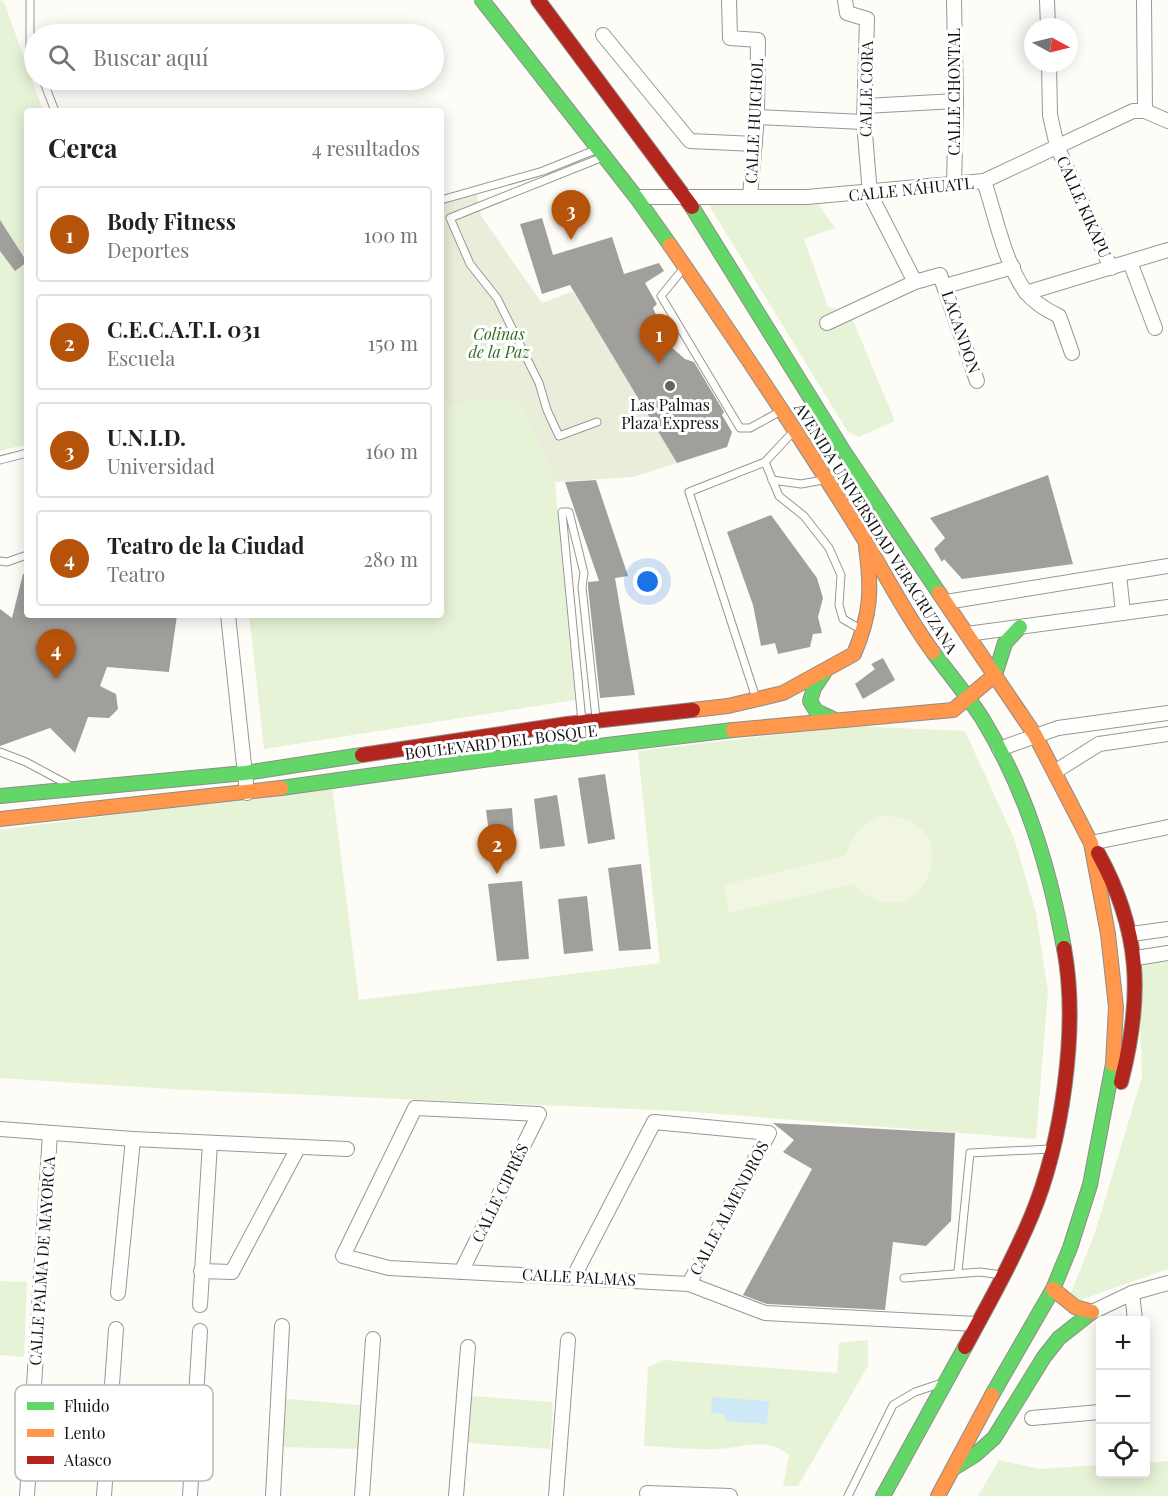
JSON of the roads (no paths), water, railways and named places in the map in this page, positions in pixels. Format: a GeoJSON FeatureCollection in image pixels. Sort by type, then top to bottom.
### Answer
{"type":"FeatureCollection","features":[{"type":"Feature","properties":{"kind":"main road","name":"AVENIDA UNIVERSIDAD VERACRUZANA"},"geometry":{"type":"LineString","coordinates":[[482,0],[636,197],[783,410],[914,625],[999,749],[1016,780],[1042,848],[1064,945],[1068,990],[1067,1053],[1053,1149],[1032,1215],[1004,1276],[883,1496]]}},
{"type":"Feature","properties":{"kind":"main road","name":"AVENIDA UNIVERSIDAD VERACRUZANA"},"geometry":{"type":"LineString","coordinates":[[538,0],[685,196],[817,409],[1035,735],[1056,771],[1091,843],[1108,934],[1116,1007],[1113,1073],[1090,1185],[1070,1248],[1053,1289],[1025,1334],[938,1496]]}},
{"type":"Feature","properties":{"kind":"main road"},"geometry":{"type":"LineString","coordinates":[[753,368],[769,370],[789,395]]}},
{"type":"Feature","properties":{"kind":"main road"},"geometry":{"type":"LineString","coordinates":[[800,406],[817,409]]}},
{"type":"Feature","properties":{"kind":"main road","name":"BOULEVARD DEL BOSQUE"},"geometry":{"type":"LineString","coordinates":[[0,796],[245,773],[589,721],[756,700],[783,693],[824,673],[854,654],[864,632],[871,585],[865,542]]}},
{"type":"Feature","properties":{"kind":"main road"},"geometry":{"type":"LineString","coordinates":[[995,675],[1005,644],[1020,627]]}},
{"type":"Feature","properties":{"kind":"main road"},"geometry":{"type":"LineString","coordinates":[[824,673],[811,691],[810,700],[812,708],[819,714],[833,719]]}},
{"type":"Feature","properties":{"kind":"main road","name":"BOULEVARD DEL BOSQUE"},"geometry":{"type":"LineString","coordinates":[[0,819],[247,793],[490,759],[833,719],[953,710],[995,675]]}},
{"type":"Feature","properties":{"kind":"main road"},"geometry":{"type":"LineString","coordinates":[[1091,843],[1116,886],[1132,934],[1138,991],[1136,1024],[1120,1085],[1107,1110]]}},
{"type":"Feature","properties":{"kind":"main road"},"geometry":{"type":"LineString","coordinates":[[1053,1289],[1075,1307],[1092,1312]]}},
{"type":"Feature","properties":{"kind":"main road"},"geometry":{"type":"LineString","coordinates":[[953,1468],[975,1455],[994,1438],[1044,1357],[1059,1338],[1092,1312]]}},
{"type":"Feature","properties":{"kind":"street","name":"CALLE HUICHOL"},"geometry":{"type":"LineString","coordinates":[[729,0],[730,38],[758,40],[757,117],[750,196]]}},
{"type":"Feature","properties":{"kind":"street","name":"CALLE CORA"},"geometry":{"type":"LineString","coordinates":[[845,0],[847,14],[867,19],[864,122],[870,194]]}},
{"type":"Feature","properties":{"kind":"street","name":"CALLE CHONTAL"},"geometry":{"type":"LineString","coordinates":[[954,0],[956,101],[954,185]]}},
{"type":"Feature","properties":{"kind":"street"},"geometry":{"type":"LineString","coordinates":[[1047,0],[1048,18]]}},
{"type":"Feature","properties":{"kind":"street"},"geometry":{"type":"LineString","coordinates":[[1144,0],[1145,111],[1168,121]]}},
{"type":"Feature","properties":{"kind":"street"},"geometry":{"type":"LineString","coordinates":[[603,35],[690,141],[755,144]]}},
{"type":"Feature","properties":{"kind":"street","name":"CALLE KIKAPU"},"geometry":{"type":"LineString","coordinates":[[1049,72],[1050,115],[1057,146],[1111,268]]}},
{"type":"Feature","properties":{"kind":"street"},"geometry":{"type":"LineString","coordinates":[[866,106],[956,101]]}},
{"type":"Feature","properties":{"kind":"street","name":"CALLE NÁHUATL"},"geometry":{"type":"LineString","coordinates":[[636,197],[807,197],[870,194],[984,182],[1133,111],[1145,111]]}},
{"type":"Feature","properties":{"kind":"street"},"geometry":{"type":"LineString","coordinates":[[757,117],[864,122]]}},
{"type":"Feature","properties":{"kind":"street"},"geometry":{"type":"LineString","coordinates":[[984,182],[1013,267],[1026,293],[1042,308],[1059,316],[1071,353]]}},
{"type":"Feature","properties":{"kind":"street"},"geometry":{"type":"LineString","coordinates":[[827,323],[915,282],[870,194]]}},
{"type":"Feature","properties":{"kind":"street"},"geometry":{"type":"LineString","coordinates":[[1026,293],[1168,250]]}},
{"type":"Feature","properties":{"kind":"street"},"geometry":{"type":"LineString","coordinates":[[1130,262],[1155,328]]}},
{"type":"Feature","properties":{"kind":"street"},"geometry":{"type":"LineString","coordinates":[[945,286],[1013,267]]}},
{"type":"Feature","properties":{"kind":"street","name":"LACANDON"},"geometry":{"type":"LineString","coordinates":[[915,282],[940,275],[977,381]]}},
{"type":"Feature","properties":{"kind":"street"},"geometry":{"type":"LineString","coordinates":[[946,602],[1168,566]]}},
{"type":"Feature","properties":{"kind":"street"},"geometry":{"type":"LineString","coordinates":[[1119,574],[1123,613]]}},
{"type":"Feature","properties":{"kind":"street"},"geometry":{"type":"LineString","coordinates":[[967,634],[1168,607]]}},
{"type":"Feature","properties":{"kind":"street"},"geometry":{"type":"LineString","coordinates":[[228,618],[247,793]]}},
{"type":"Feature","properties":{"kind":"street"},"geometry":{"type":"LineString","coordinates":[[999,749],[1058,728],[1168,713]]}},
{"type":"Feature","properties":{"kind":"street"},"geometry":{"type":"LineString","coordinates":[[1094,723],[1099,744]]}},
{"type":"Feature","properties":{"kind":"street"},"geometry":{"type":"LineString","coordinates":[[1056,771],[1099,744],[1168,734]]}},
{"type":"Feature","properties":{"kind":"street"},"geometry":{"type":"LineString","coordinates":[[1091,843],[1168,827]]}},
{"type":"Feature","properties":{"kind":"street"},"geometry":{"type":"LineString","coordinates":[[1132,934],[1168,929]]}},
{"type":"Feature","properties":{"kind":"street"},"geometry":{"type":"LineString","coordinates":[[1136,958],[1168,953]]}},
{"type":"Feature","properties":{"kind":"street","name":"CALLE CIPRÉS"},"geometry":{"type":"LineString","coordinates":[[415,1108],[539,1114],[461,1272]]}},
{"type":"Feature","properties":{"kind":"street","name":"CALLE PALMAS"},"geometry":{"type":"LineString","coordinates":[[415,1108],[343,1256],[389,1268],[574,1276],[688,1284],[765,1313],[976,1324]]}},
{"type":"Feature","properties":{"kind":"street","name":"CALLE ALMENDROS"},"geometry":{"type":"LineString","coordinates":[[574,1276],[654,1122],[769,1133],[688,1284]]}},
{"type":"Feature","properties":{"kind":"street"},"geometry":{"type":"LineString","coordinates":[[0,1130],[347,1149]]}},
{"type":"Feature","properties":{"kind":"street","name":"CALLE PALMA DE MAYORCA"},"geometry":{"type":"LineString","coordinates":[[34,1385],[50,1133]]}},
{"type":"Feature","properties":{"kind":"street"},"geometry":{"type":"LineString","coordinates":[[118,1293],[133,1139]]}},
{"type":"Feature","properties":{"kind":"street"},"geometry":{"type":"LineString","coordinates":[[200,1305],[210,1143]]}},
{"type":"Feature","properties":{"kind":"street"},"geometry":{"type":"LineString","coordinates":[[201,1271],[232,1272],[298,1148]]}},
{"type":"Feature","properties":{"kind":"street"},"geometry":{"type":"LineString","coordinates":[[1092,1312],[1132,1293],[1168,1283]]}},
{"type":"Feature","properties":{"kind":"street"},"geometry":{"type":"LineString","coordinates":[[1132,1293],[1135,1316]]}},
{"type":"Feature","properties":{"kind":"street"},"geometry":{"type":"LineString","coordinates":[[273,1496],[282,1326]]}},
{"type":"Feature","properties":{"kind":"street"},"geometry":{"type":"LineString","coordinates":[[112,1385],[116,1329]]}},
{"type":"Feature","properties":{"kind":"street"},"geometry":{"type":"LineString","coordinates":[[197,1385],[200,1331]]}},
{"type":"Feature","properties":{"kind":"street"},"geometry":{"type":"LineString","coordinates":[[362,1496],[373,1339]]}},
{"type":"Feature","properties":{"kind":"street"},"geometry":{"type":"LineString","coordinates":[[556,1496],[568,1340]]}},
{"type":"Feature","properties":{"kind":"street"},"geometry":{"type":"LineString","coordinates":[[456,1496],[468,1347]]}},
{"type":"Feature","properties":{"kind":"street"},"geometry":{"type":"LineString","coordinates":[[1032,1418],[1096,1412]]}},
{"type":"Feature","properties":{"kind":"street","name":"CALLE PALMA DE MAYORCA"},"geometry":{"type":"LineString","coordinates":[[27,1496],[28,1481]]}},
{"type":"Feature","properties":{"kind":"street"},"geometry":{"type":"LineString","coordinates":[[104,1496],[105,1481]]}},
{"type":"Feature","properties":{"kind":"street"},"geometry":{"type":"LineString","coordinates":[[190,1496],[191,1481]]}},
{"type":"Feature","properties":{"kind":"street"},"geometry":{"type":"LineString","coordinates":[[647,1493],[730,1496]]}},
{"type":"Feature","properties":{"kind":"lane"},"geometry":{"type":"LineString","coordinates":[[30,0],[30,24]]}},
{"type":"Feature","properties":{"kind":"lane"},"geometry":{"type":"LineString","coordinates":[[47,90],[54,108]]}},
{"type":"Feature","properties":{"kind":"lane"},"geometry":{"type":"LineString","coordinates":[[444,199],[602,152]]}},
{"type":"Feature","properties":{"kind":"lane"},"geometry":{"type":"LineString","coordinates":[[444,219],[602,152]]}},
{"type":"Feature","properties":{"kind":"lane"},"geometry":{"type":"LineString","coordinates":[[450,218],[470,264],[497,298],[539,383],[547,411],[559,436],[597,422]]}},
{"type":"Feature","properties":{"kind":"lane"},"geometry":{"type":"LineString","coordinates":[[685,267],[661,296],[740,428],[750,428],[783,410]]}},
{"type":"Feature","properties":{"kind":"lane"},"geometry":{"type":"LineString","coordinates":[[756,700],[689,492],[765,462],[794,431]]}},
{"type":"Feature","properties":{"kind":"lane"},"geometry":{"type":"LineString","coordinates":[[0,460],[24,454]]}},
{"type":"Feature","properties":{"kind":"lane"},"geometry":{"type":"LineString","coordinates":[[765,462],[779,495],[804,516],[829,548],[841,575],[839,604],[843,619],[864,632]]}},
{"type":"Feature","properties":{"kind":"lane"},"geometry":{"type":"LineString","coordinates":[[772,480],[801,484],[825,480]]}},
{"type":"Feature","properties":{"kind":"lane"},"geometry":{"type":"LineString","coordinates":[[562,512],[569,512],[584,573],[584,608],[589,649],[589,721],[575,651],[562,512]]}},
{"type":"Feature","properties":{"kind":"lane"},"geometry":{"type":"LineString","coordinates":[[0,561],[7,562],[24,556]]}},
{"type":"Feature","properties":{"kind":"lane"},"geometry":{"type":"LineString","coordinates":[[571,611],[584,608]]}},
{"type":"Feature","properties":{"kind":"lane"},"geometry":{"type":"LineString","coordinates":[[575,651],[589,649]]}},
{"type":"Feature","properties":{"kind":"lane"},"geometry":{"type":"LineString","coordinates":[[0,752],[26,762],[77,790]]}},
{"type":"Feature","properties":{"kind":"lane"},"geometry":{"type":"LineString","coordinates":[[958,1272],[970,1153],[1053,1149]]}},
{"type":"Feature","properties":{"kind":"lane"},"geometry":{"type":"LineString","coordinates":[[904,1278],[958,1272],[980,1272],[1004,1276]]}},
{"type":"Feature","properties":{"kind":"lane"},"geometry":{"type":"LineString","coordinates":[[848,1496],[892,1405],[915,1392],[944,1382]]}},
{"type":"Feature","properties":{"kind":"water"},"geometry":{"type":"Polygon","coordinates":[[[712,1397],[769,1401],[767,1424],[725,1421],[725,1414],[711,1413],[712,1397]]]}},
{"type":"Feature","properties":{"kind":"place","name":"U.N.I.D."},"geometry":{"type":"Point","coordinates":[571,240]}},
{"type":"Feature","properties":{"kind":"place","name":"Body Fitness"},"geometry":{"type":"Point","coordinates":[659,364]}},
{"type":"Feature","properties":{"kind":"place","name":"Las Palmas Plaza Express"},"geometry":{"type":"Point","coordinates":[670,386]}},
{"type":"Feature","properties":{"kind":"place","name":"Teatro de la Ciudad"},"geometry":{"type":"Point","coordinates":[56,679]}},
{"type":"Feature","properties":{"kind":"place","name":"C.E.C.A.T.I. 031"},"geometry":{"type":"Point","coordinates":[497,874]}},
{"type":"Feature","properties":{"kind":"park label","name":"Colinas de la Paz"},"geometry":{"type":"Point","coordinates":[499,343]}}]}
